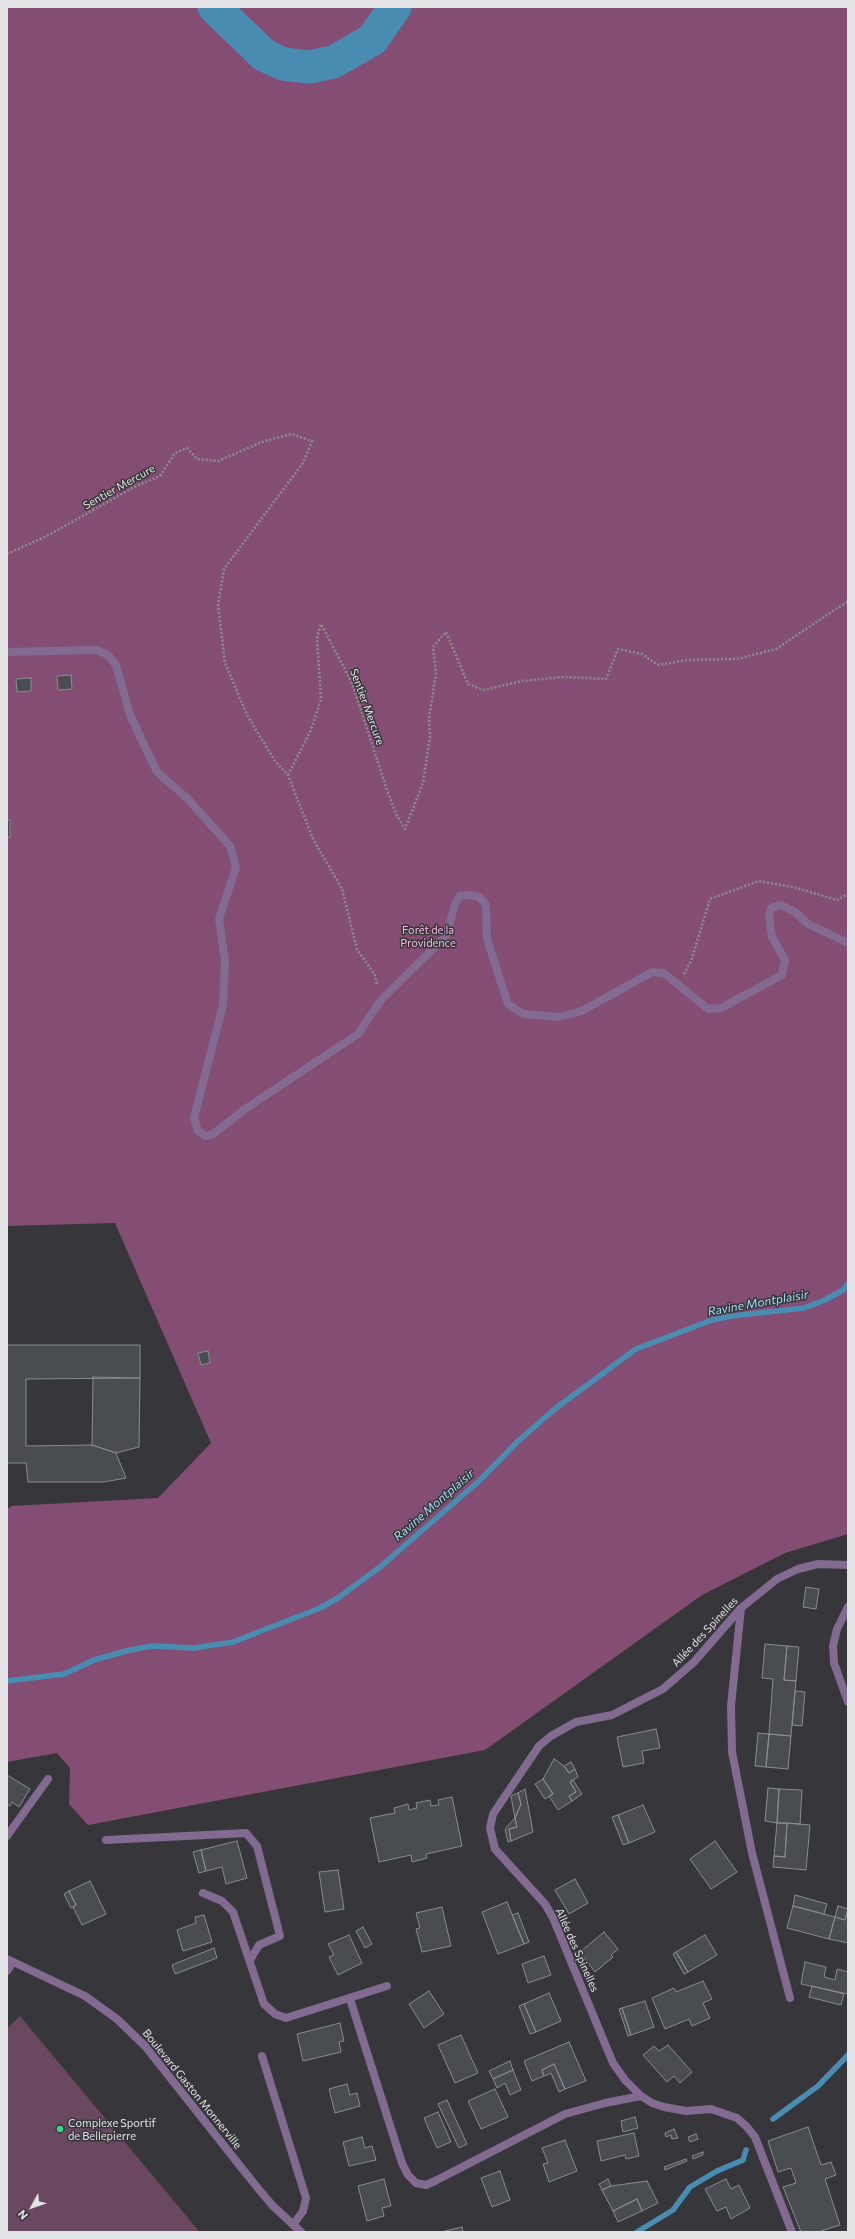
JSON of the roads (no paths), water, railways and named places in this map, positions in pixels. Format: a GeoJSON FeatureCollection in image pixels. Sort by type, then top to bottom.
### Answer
{"type":"FeatureCollection","features":[{"type":"Feature","properties":{"kind":"street"},"geometry":{"type":"LineString","coordinates":[[7,652],[97,650],[108,655],[116,665],[130,715],[157,772],[187,798],[230,846],[236,868],[219,919],[224,961],[223,1005],[194,1118],[198,1131],[206,1136],[213,1134],[245,1109],[358,1034],[381,1000],[446,936],[455,904],[460,896],[470,895],[479,897],[486,905],[487,939],[508,1004],[523,1014],[559,1017],[582,1011],[652,972],[664,973],[708,1009],[721,1008],[782,974],[785,960],[772,937],[769,916],[771,908],[781,905],[795,912],[808,924],[848,944]]}},
{"type":"Feature","properties":{"kind":"street","name":"Allée des Spinelles"},"geometry":{"type":"LineString","coordinates":[[792,2232],[755,2137],[747,2127],[737,2118],[711,2109],[686,2111],[664,2107],[641,2096],[613,2063],[553,1918],[544,1904],[496,1849],[490,1828],[493,1814],[539,1746],[576,1722],[612,1715],[663,1689],[694,1662],[741,1608],[777,1579],[798,1568],[818,1564],[848,1565]]}},
{"type":"Feature","properties":{"kind":"street"},"geometry":{"type":"LineString","coordinates":[[848,1607],[837,1629],[833,1646],[834,1663],[848,1702]]}},
{"type":"Feature","properties":{"kind":"street"},"geometry":{"type":"LineString","coordinates":[[741,1608],[731,1706],[732,1752],[752,1853],[790,1998]]}},
{"type":"Feature","properties":{"kind":"street"},"geometry":{"type":"LineString","coordinates":[[7,1836],[48,1779]]}},
{"type":"Feature","properties":{"kind":"street"},"geometry":{"type":"LineString","coordinates":[[106,1840],[246,1833],[257,1846],[280,1936],[259,1945],[250,1960]]}},
{"type":"Feature","properties":{"kind":"street"},"geometry":{"type":"LineString","coordinates":[[203,1893],[222,1901],[233,1912],[264,2004],[275,2014],[286,2018],[350,1999],[387,1986]]}},
{"type":"Feature","properties":{"kind":"street"},"geometry":{"type":"LineString","coordinates":[[7,1971],[10,1960]]}},
{"type":"Feature","properties":{"kind":"street","name":"Boulevard Gaston Monnerville"},"geometry":{"type":"LineString","coordinates":[[10,1960],[85,1996],[117,2019],[140,2040],[256,2186],[300,2232]]}},
{"type":"Feature","properties":{"kind":"street"},"geometry":{"type":"LineString","coordinates":[[350,1999],[402,2163],[408,2175],[416,2183],[426,2185],[435,2182],[565,2114],[606,2103],[641,2096]]}},
{"type":"Feature","properties":{"kind":"street"},"geometry":{"type":"LineString","coordinates":[[262,2056],[306,2198],[303,2211],[293,2225]]}},
{"type":"Feature","properties":{"kind":"waterway"},"geometry":{"type":"LineString","coordinates":[[214,7],[264,55],[283,64],[309,67],[333,62],[372,40],[395,7]]}},
{"type":"Feature","properties":{"kind":"waterway","name":"Ravine Montplaisir"},"geometry":{"type":"LineString","coordinates":[[7,1681],[64,1674],[94,1660],[130,1650],[153,1646],[194,1648],[233,1642],[320,1608],[338,1598],[380,1567],[479,1481],[518,1441],[556,1408],[636,1349],[712,1320],[732,1316],[804,1308],[825,1300],[843,1290],[848,1284]]}},
{"type":"Feature","properties":{"kind":"waterway"},"geometry":{"type":"LineString","coordinates":[[773,2119],[818,2086],[848,2055]]}},
{"type":"Feature","properties":{"kind":"waterway"},"geometry":{"type":"LineString","coordinates":[[637,2232],[673,2210],[690,2187],[717,2171],[743,2160],[746,2150]]}},
{"type":"Feature","properties":{"kind":"place","name":"Complexe Sportif de Bellepierre"},"geometry":{"type":"Point","coordinates":[60,2129]}},
{"type":"Feature","properties":{"kind":"park label","name":"Forêt de la Providence"},"geometry":{"type":"Point","coordinates":[428,936]}}]}
